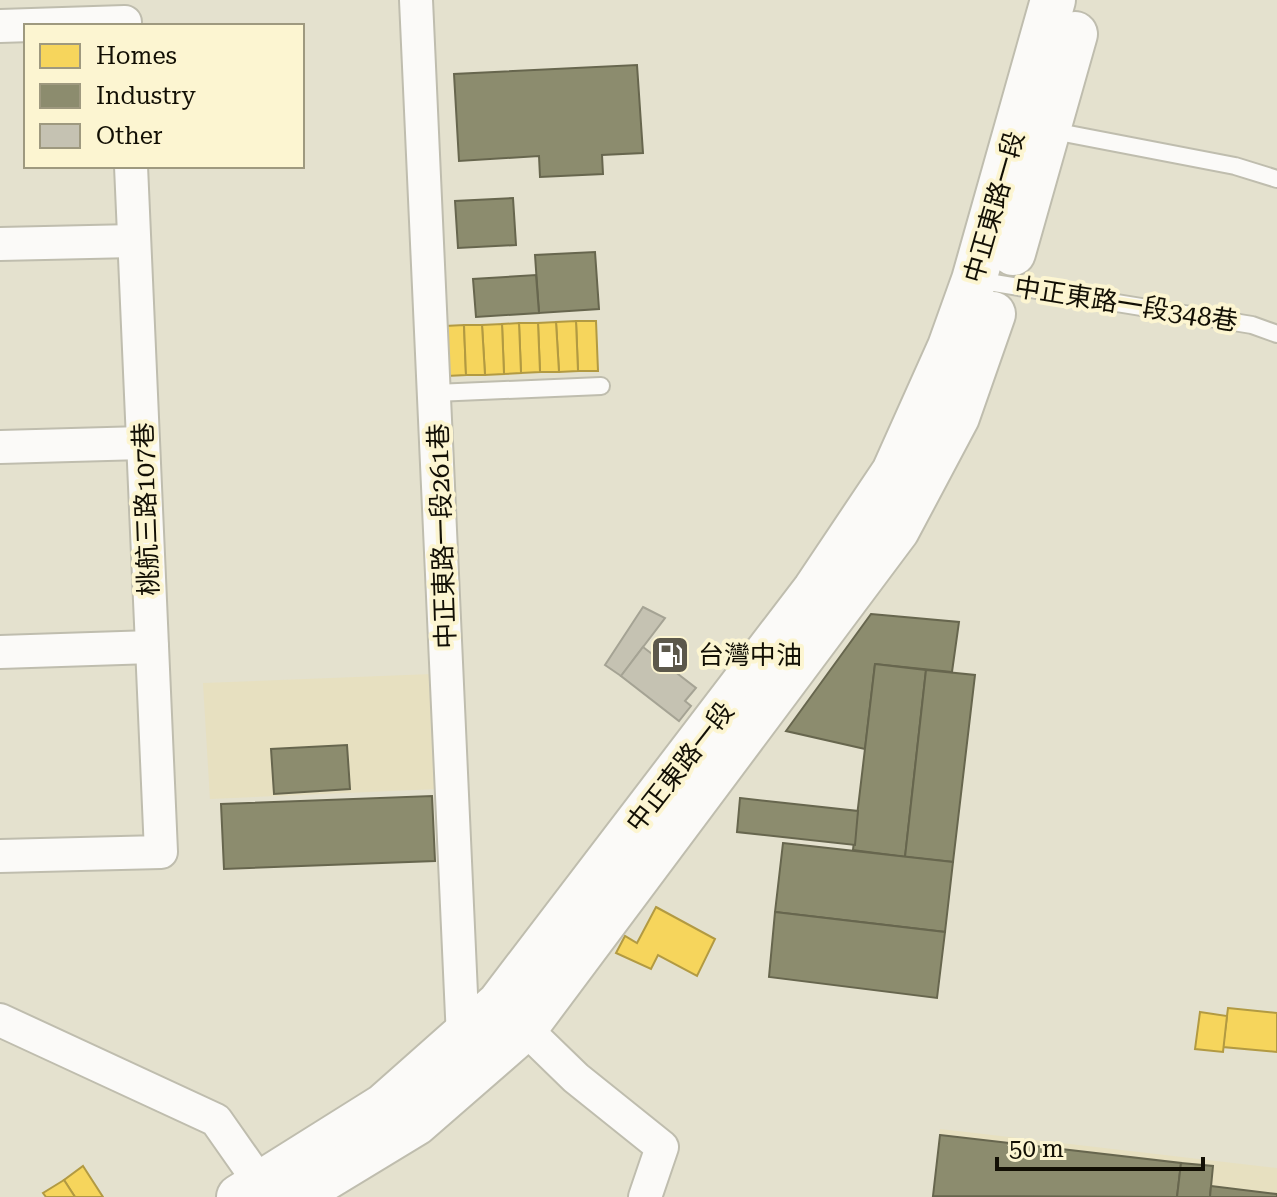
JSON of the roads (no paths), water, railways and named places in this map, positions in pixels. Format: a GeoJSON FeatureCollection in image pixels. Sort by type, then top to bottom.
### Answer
{"type":"FeatureCollection","features":[{"type":"Feature","properties":{"kind":"main road","name":"中正東路一段"},"geometry":{"type":"LineString","coordinates":[[1034,128],[1053,0]]}},
{"type":"Feature","properties":{"kind":"main road","name":"中正東路一段"},"geometry":{"type":"LineString","coordinates":[[266,1193],[416,1123],[474,1052],[512,1016],[815,590],[894,472],[950,347],[989,282],[1034,128],[1084,0]]}},
{"type":"Feature","properties":{"kind":"street","name":"中正東路一段261巷"},"geometry":{"type":"LineString","coordinates":[[416,0],[435,393],[474,1052]]}},
{"type":"Feature","properties":{"kind":"street"},"geometry":{"type":"LineString","coordinates":[[25,24],[124,16]]}},
{"type":"Feature","properties":{"kind":"street"},"geometry":{"type":"LineString","coordinates":[[0,26],[24,24]]}},
{"type":"Feature","properties":{"kind":"street","name":"桃航三路107巷"},"geometry":{"type":"LineString","coordinates":[[0,856],[161,852],[131,168]]}},
{"type":"Feature","properties":{"kind":"street"},"geometry":{"type":"LineString","coordinates":[[0,244],[134,241]]}},
{"type":"Feature","properties":{"kind":"street"},"geometry":{"type":"LineString","coordinates":[[0,447],[143,443]]}},
{"type":"Feature","properties":{"kind":"street"},"geometry":{"type":"LineString","coordinates":[[0,652],[152,647]]}},
{"type":"Feature","properties":{"kind":"street"},"geometry":{"type":"LineString","coordinates":[[512,1016],[576,1078],[662,1147],[645,1197]]}},
{"type":"Feature","properties":{"kind":"street"},"geometry":{"type":"LineString","coordinates":[[0,1020],[216,1120],[266,1193]]}},
{"type":"Feature","properties":{"kind":"lane"},"geometry":{"type":"LineString","coordinates":[[1034,128],[1235,166],[1277,179]]}},
{"type":"Feature","properties":{"kind":"lane","name":"中正東路一段348巷"},"geometry":{"type":"LineString","coordinates":[[989,282],[1252,325],[1277,334]]}},
{"type":"Feature","properties":{"kind":"lane"},"geometry":{"type":"LineString","coordinates":[[435,393],[601,386]]}},
{"type":"Feature","properties":{"kind":"place","name":"台灣中油"},"geometry":{"type":"Point","coordinates":[670,655]}}]}
